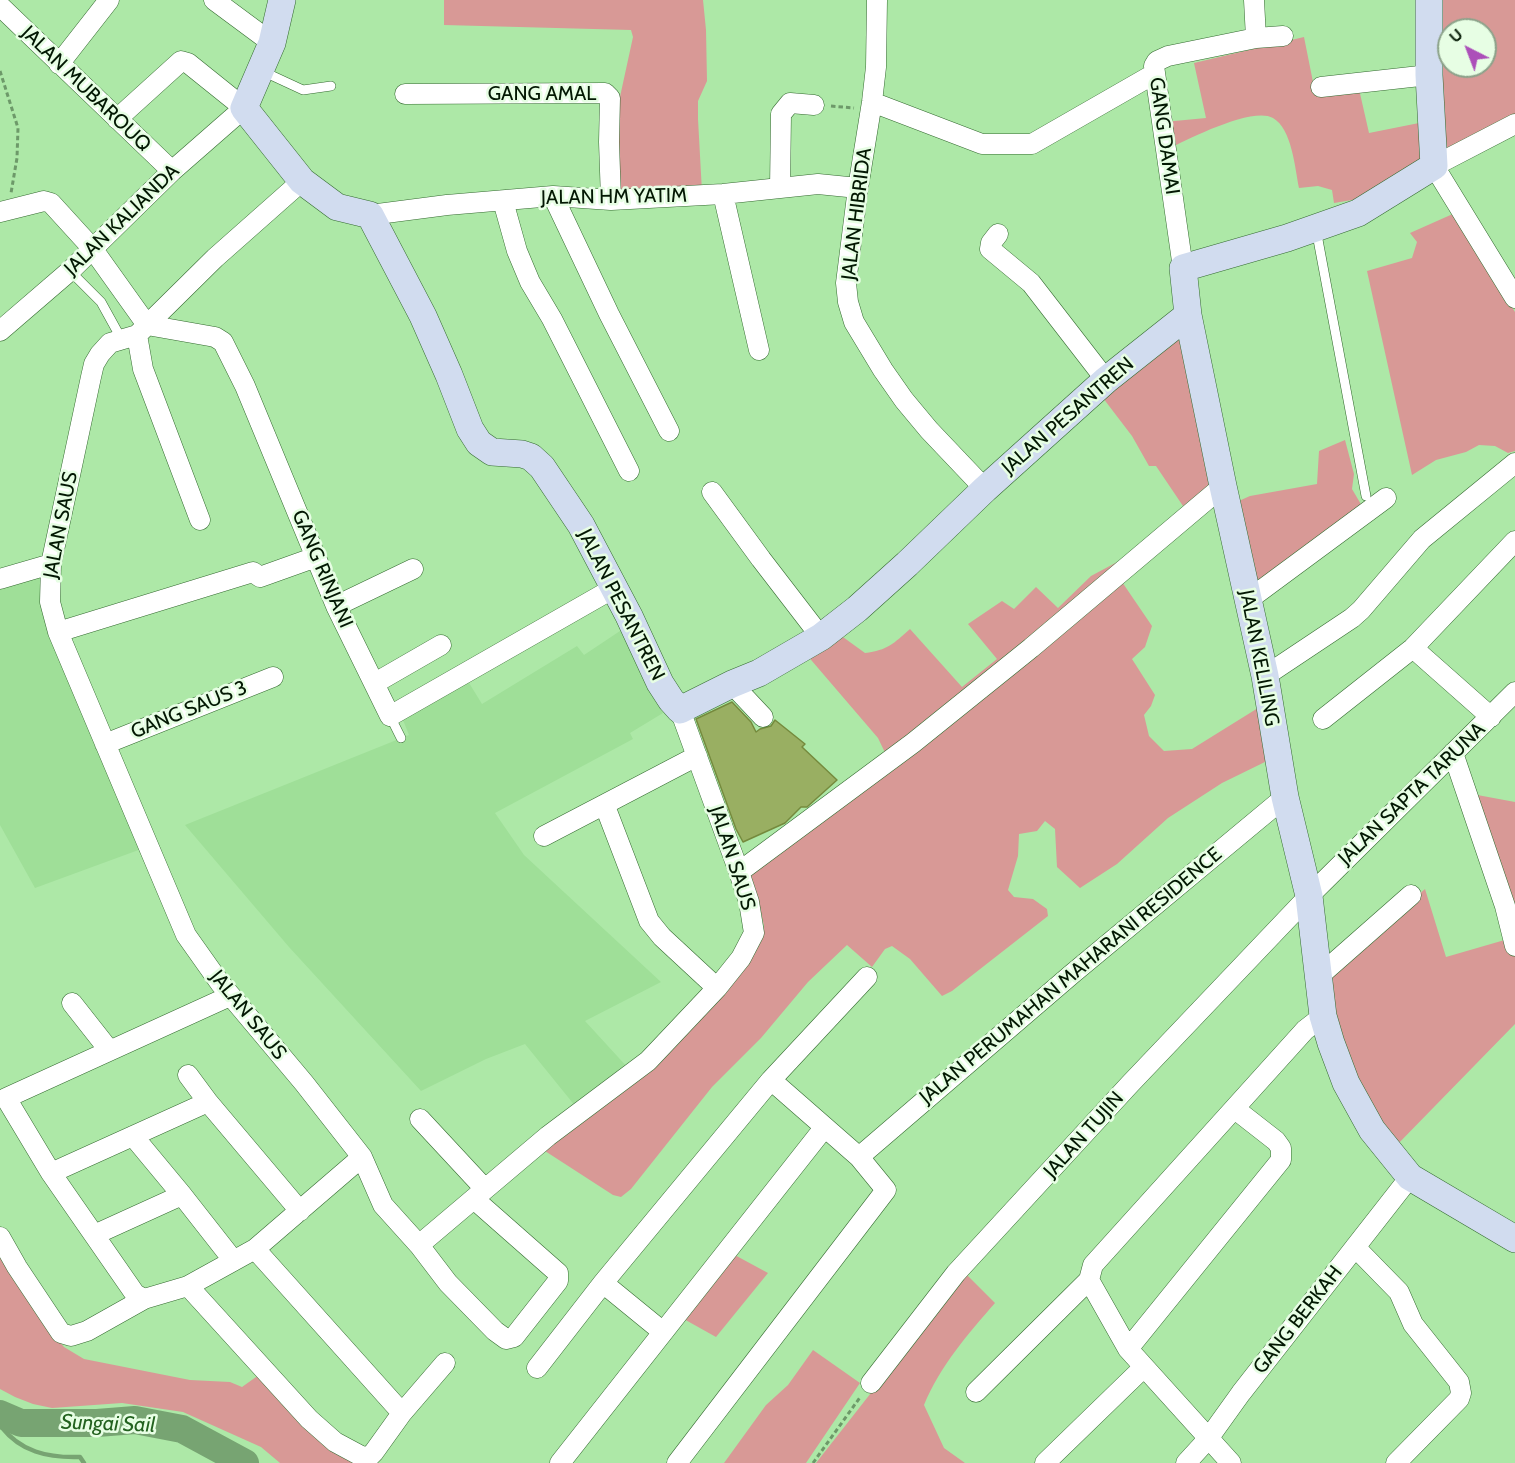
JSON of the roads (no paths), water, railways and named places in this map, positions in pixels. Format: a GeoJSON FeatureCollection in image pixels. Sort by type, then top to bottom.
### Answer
{"type":"FeatureCollection","features":[{"type":"Feature","properties":{"kind":"street"},"geometry":{"type":"LineString","coordinates":[[59,64],[109,0]]}},
{"type":"Feature","properties":{"kind":"street"},"geometry":{"type":"LineString","coordinates":[[214,0],[272,43]]}},
{"type":"Feature","properties":{"kind":"street"},"geometry":{"type":"LineString","coordinates":[[244,108],[272,43],[282,0]]}},
{"type":"Feature","properties":{"kind":"street","name":"JALAN HIBRIDA"},"geometry":{"type":"LineString","coordinates":[[877,0],[876,67],[846,283],[848,302],[854,322],[904,400],[985,489]]}},
{"type":"Feature","properties":{"kind":"street"},"geometry":{"type":"LineString","coordinates":[[1254,0],[1256,38]]}},
{"type":"Feature","properties":{"kind":"street"},"geometry":{"type":"LineString","coordinates":[[1430,0],[1429,75],[1434,165],[1515,298]]}},
{"type":"Feature","properties":{"kind":"street","name":"JALAN MUBAROUQ"},"geometry":{"type":"LineString","coordinates":[[0,6],[172,171]]}},
{"type":"Feature","properties":{"kind":"street","name":"GANG DAMAI"},"geometry":{"type":"LineString","coordinates":[[1183,268],[1154,66],[1162,58],[1256,38],[1283,36]]}},
{"type":"Feature","properties":{"kind":"street"},"geometry":{"type":"LineString","coordinates":[[117,119],[181,61],[188,63],[244,108],[302,181],[337,207],[370,215]]}},
{"type":"Feature","properties":{"kind":"street"},"geometry":{"type":"LineString","coordinates":[[872,106],[982,144],[1032,144],[1154,74]]}},
{"type":"Feature","properties":{"kind":"street"},"geometry":{"type":"LineString","coordinates":[[1321,87],[1429,75]]}},
{"type":"Feature","properties":{"kind":"street","name":"GANG AMAL"},"geometry":{"type":"LineString","coordinates":[[405,94],[605,93],[610,98],[611,200]]}},
{"type":"Feature","properties":{"kind":"street"},"geometry":{"type":"LineString","coordinates":[[780,188],[781,114],[790,103],[814,105]]}},
{"type":"Feature","properties":{"kind":"street","name":"JALAN KALIANDA"},"geometry":{"type":"LineString","coordinates":[[0,331],[72,269],[172,171],[244,108]]}},
{"type":"Feature","properties":{"kind":"street"},"geometry":{"type":"LineString","coordinates":[[1183,268],[1287,238],[1358,213],[1434,165],[1515,124]]}},
{"type":"Feature","properties":{"kind":"street","name":"JALAN SAUS"},"geometry":{"type":"LineString","coordinates":[[302,181],[135,333],[110,343],[94,364],[51,564],[50,603],[57,632],[180,924],[230,996],[304,1083],[362,1157],[383,1205],[419,1245],[548,1136],[648,1061],[717,988],[741,958],[754,933],[749,902],[680,710]]}},
{"type":"Feature","properties":{"kind":"street","name":"JALAN HM YATIM"},"geometry":{"type":"LineString","coordinates":[[370,215],[553,196],[611,200],[723,195],[818,184],[858,188]]}},
{"type":"Feature","properties":{"kind":"street"},"geometry":{"type":"LineString","coordinates":[[723,195],[759,350]]}},
{"type":"Feature","properties":{"kind":"street"},"geometry":{"type":"LineString","coordinates":[[553,196],[609,315],[669,431]]}},
{"type":"Feature","properties":{"kind":"street"},"geometry":{"type":"LineString","coordinates":[[4,211],[44,201],[51,203],[92,248],[135,333],[143,369],[200,520]]}},
{"type":"Feature","properties":{"kind":"street"},"geometry":{"type":"LineString","coordinates":[[503,201],[517,250],[530,282],[552,319],[629,471]]}},
{"type":"Feature","properties":{"kind":"street","name":"JALAN PESANTREN"},"geometry":{"type":"LineString","coordinates":[[370,215],[423,316],[470,429],[479,443],[492,452],[522,454],[537,461],[581,525],[660,683],[680,710],[759,673],[821,637],[857,609],[1106,380],[1188,315]]}},
{"type":"Feature","properties":{"kind":"street"},"geometry":{"type":"LineString","coordinates":[[998,234],[991,243],[990,249],[1031,283],[1106,380]]}},
{"type":"Feature","properties":{"kind":"street","name":"JALAN KELILING"},"geometry":{"type":"LineString","coordinates":[[1183,268],[1188,315],[1265,676],[1285,796],[1309,896],[1323,1016],[1330,1043],[1346,1083],[1372,1130],[1410,1177],[1515,1239]]}},
{"type":"Feature","properties":{"kind":"street","name":"GANG RINJANI"},"geometry":{"type":"LineString","coordinates":[[135,333],[215,337],[223,342],[245,386],[336,606],[390,716]]}},
{"type":"Feature","properties":{"kind":"street"},"geometry":{"type":"LineString","coordinates":[[1265,676],[1352,618],[1422,538],[1515,462]]}},
{"type":"Feature","properties":{"kind":"street"},"geometry":{"type":"LineString","coordinates":[[739,872],[913,743],[1031,648],[1223,486]]}},
{"type":"Feature","properties":{"kind":"street"},"geometry":{"type":"LineString","coordinates":[[712,492],[760,559],[821,637]]}},
{"type":"Feature","properties":{"kind":"street"},"geometry":{"type":"LineString","coordinates":[[1248,600],[1386,498],[1366,496]]}},
{"type":"Feature","properties":{"kind":"street"},"geometry":{"type":"LineString","coordinates":[[1323,719],[1413,648],[1515,541]]}},
{"type":"Feature","properties":{"kind":"street"},"geometry":{"type":"LineString","coordinates":[[57,632],[254,572],[260,577],[316,557]]}},
{"type":"Feature","properties":{"kind":"street"},"geometry":{"type":"LineString","coordinates":[[0,579],[51,564]]}},
{"type":"Feature","properties":{"kind":"street"},"geometry":{"type":"LineString","coordinates":[[336,606],[413,569]]}},
{"type":"Feature","properties":{"kind":"street"},"geometry":{"type":"LineString","coordinates":[[390,716],[614,588]]}},
{"type":"Feature","properties":{"kind":"street"},"geometry":{"type":"LineString","coordinates":[[375,683],[441,645]]}},
{"type":"Feature","properties":{"kind":"street"},"geometry":{"type":"LineString","coordinates":[[1413,648],[1491,717]]}},
{"type":"Feature","properties":{"kind":"street","name":"GANG SAUS 3"},"geometry":{"type":"LineString","coordinates":[[105,744],[273,677]]}},
{"type":"Feature","properties":{"kind":"street"},"geometry":{"type":"LineString","coordinates":[[732,684],[763,717]]}},
{"type":"Feature","properties":{"kind":"street","name":"JALAN SAPTA TARUNA"},"geometry":{"type":"LineString","coordinates":[[1309,896],[1515,692]]}},
{"type":"Feature","properties":{"kind":"street"},"geometry":{"type":"LineString","coordinates":[[1453,753],[1505,906],[1515,946]]}},
{"type":"Feature","properties":{"kind":"street"},"geometry":{"type":"LineString","coordinates":[[544,836],[697,756]]}},
{"type":"Feature","properties":{"kind":"street","name":"JALAN PERUMAHAN MAHARANI RESIDENCE"},"geometry":{"type":"LineString","coordinates":[[859,1157],[1072,974],[1285,796]]}},
{"type":"Feature","properties":{"kind":"street"},"geometry":{"type":"LineString","coordinates":[[605,806],[650,921],[662,937],[717,988]]}},
{"type":"Feature","properties":{"kind":"street"},"geometry":{"type":"LineString","coordinates":[[1319,976],[1411,895]]}},
{"type":"Feature","properties":{"kind":"street","name":"JALAN TUJIN"},"geometry":{"type":"LineString","coordinates":[[871,1383],[956,1273],[1130,1084],[1309,896]]}},
{"type":"Feature","properties":{"kind":"street"},"geometry":{"type":"LineString","coordinates":[[537,1368],[603,1283],[771,1080],[867,977]]}},
{"type":"Feature","properties":{"kind":"street"},"geometry":{"type":"LineString","coordinates":[[144,1299],[135,1294],[51,1173],[3,1093],[109,1050],[230,996]]}},
{"type":"Feature","properties":{"kind":"street"},"geometry":{"type":"LineString","coordinates":[[72,1004],[109,1050]]}},
{"type":"Feature","properties":{"kind":"street"},"geometry":{"type":"LineString","coordinates":[[976,1392],[1089,1280],[1093,1265],[1305,1030],[1323,1016]]}},
{"type":"Feature","properties":{"kind":"street"},"geometry":{"type":"LineString","coordinates":[[188,1075],[300,1211]]}},
{"type":"Feature","properties":{"kind":"street"},"geometry":{"type":"LineString","coordinates":[[677,1463],[886,1190],[859,1157],[771,1080]]}},
{"type":"Feature","properties":{"kind":"street"},"geometry":{"type":"LineString","coordinates":[[51,1173],[208,1102]]}},
{"type":"Feature","properties":{"kind":"street"},"geometry":{"type":"LineString","coordinates":[[1128,1349],[1281,1160],[1281,1148],[1276,1142],[1235,1109]]}},
{"type":"Feature","properties":{"kind":"street"},"geometry":{"type":"LineString","coordinates":[[419,1245],[448,1283],[495,1331],[506,1339],[514,1337],[558,1281],[558,1273],[479,1194],[420,1119]]}},
{"type":"Feature","properties":{"kind":"street"},"geometry":{"type":"LineString","coordinates":[[560,1463],[824,1128]]}},
{"type":"Feature","properties":{"kind":"street"},"geometry":{"type":"LineString","coordinates":[[133,1136],[233,1260]]}},
{"type":"Feature","properties":{"kind":"street"},"geometry":{"type":"LineString","coordinates":[[0,1237],[34,1294],[61,1333],[71,1336],[87,1331],[144,1299],[188,1286],[255,1249],[362,1157]]}},
{"type":"Feature","properties":{"kind":"street","name":"GANG BERKAH"},"geometry":{"type":"LineString","coordinates":[[1186,1463],[1208,1439],[1241,1393],[1410,1177]]}},
{"type":"Feature","properties":{"kind":"street"},"geometry":{"type":"LineString","coordinates":[[94,1235],[182,1195]]}},
{"type":"Feature","properties":{"kind":"street"},"geometry":{"type":"LineString","coordinates":[[1355,1247],[1399,1292],[1413,1324],[1459,1382],[1461,1388],[1459,1399],[1396,1463]]}},
{"type":"Feature","properties":{"kind":"street"},"geometry":{"type":"LineString","coordinates":[[255,1249],[402,1413]]}},
{"type":"Feature","properties":{"kind":"street"},"geometry":{"type":"LineString","coordinates":[[1089,1280],[1128,1349],[1231,1463]]}},
{"type":"Feature","properties":{"kind":"street"},"geometry":{"type":"LineString","coordinates":[[603,1283],[663,1332]]}},
{"type":"Feature","properties":{"kind":"street"},"geometry":{"type":"LineString","coordinates":[[188,1286],[309,1419],[335,1442],[363,1457],[370,1456],[402,1413],[445,1363]]}},
{"type":"Feature","properties":{"kind":"street"},"geometry":{"type":"LineString","coordinates":[[1045,1463],[1144,1367]]}},
{"type":"Feature","properties":{"kind":"lane"},"geometry":{"type":"LineString","coordinates":[[260,70],[303,90],[331,86]]}},
{"type":"Feature","properties":{"kind":"lane"},"geometry":{"type":"LineString","coordinates":[[1316,227],[1366,496]]}},
{"type":"Feature","properties":{"kind":"lane"},"geometry":{"type":"LineString","coordinates":[[72,269],[77,278],[100,302],[135,333]]}},
{"type":"Feature","properties":{"kind":"lane"},"geometry":{"type":"LineString","coordinates":[[390,716],[401,738]]}},
{"type":"Feature","properties":{"kind":"waterway","name":"Sungai Sail"},"geometry":{"type":"LineString","coordinates":[[0,1414],[21,1423],[97,1423],[135,1420],[182,1429],[245,1463]]}},
{"type":"Feature","properties":{"kind":"waterway"},"geometry":{"type":"LineString","coordinates":[[0,1425],[16,1442],[36,1452],[80,1457],[84,1463]]}}]}
